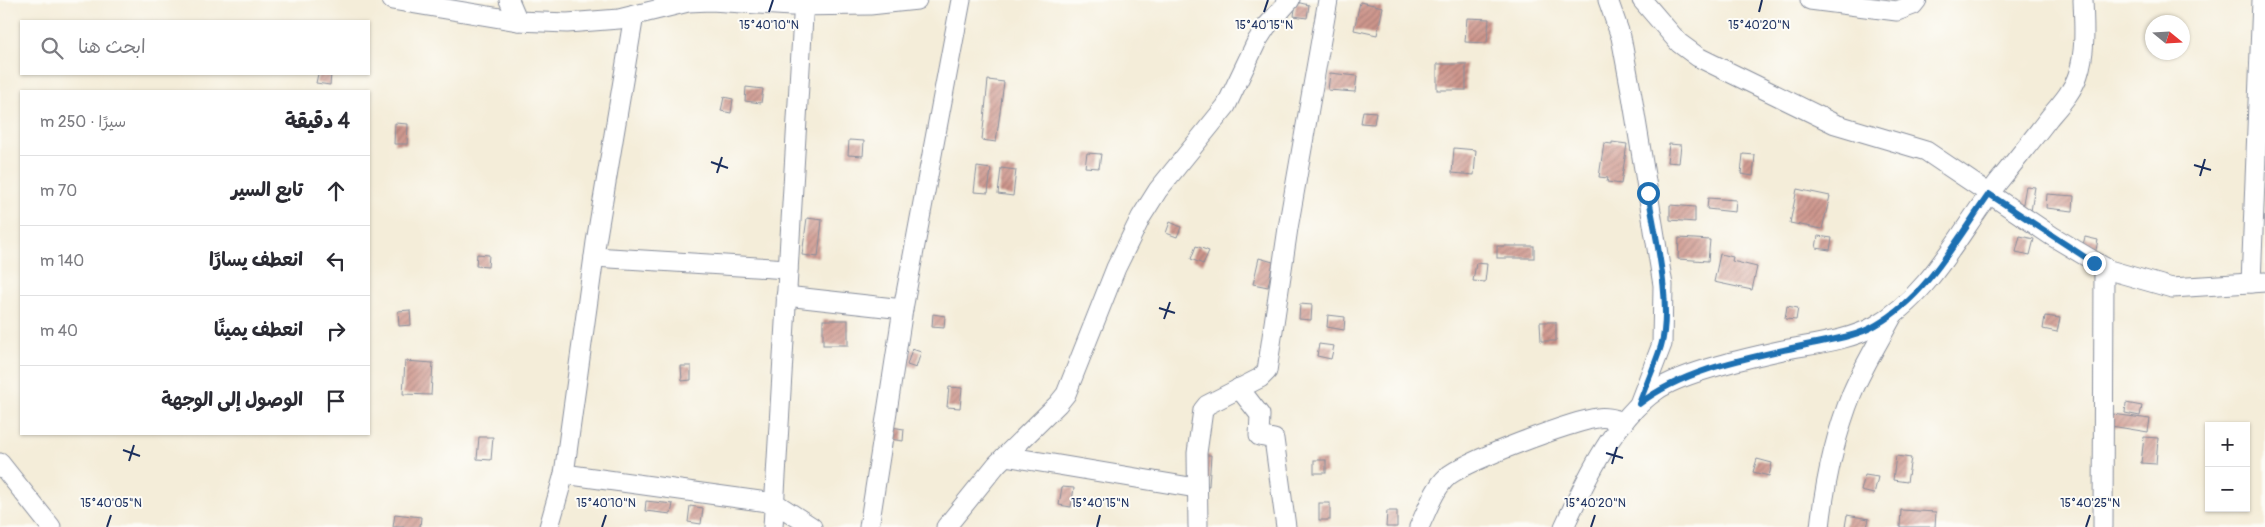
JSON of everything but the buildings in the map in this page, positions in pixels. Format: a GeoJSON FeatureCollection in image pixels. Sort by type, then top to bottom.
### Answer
{"type":"FeatureCollection","features":[{"type":"Feature","properties":{"kind":"street"},"geometry":{"type":"LineString","coordinates":[[392,0],[518,21],[567,23],[620,18],[688,2],[870,5],[917,0]]}},
{"type":"Feature","properties":{"kind":"street"},"geometry":{"type":"LineString","coordinates":[[508,0],[518,21]]}},
{"type":"Feature","properties":{"kind":"street"},"geometry":{"type":"LineString","coordinates":[[869,527],[903,309],[961,0]]}},
{"type":"Feature","properties":{"kind":"street"},"geometry":{"type":"LineString","coordinates":[[946,527],[1005,456],[1066,394],[1120,259],[1141,216],[1158,190],[1226,106],[1257,41],[1266,27],[1290,0]]}},
{"type":"Feature","properties":{"kind":"street"},"geometry":{"type":"LineString","coordinates":[[1198,527],[1196,488],[1198,442],[1203,410],[1207,405],[1260,378],[1266,371],[1288,228],[1328,0]]}},
{"type":"Feature","properties":{"kind":"street"},"geometry":{"type":"LineString","coordinates":[[1608,0],[1621,37],[1663,285],[1662,344],[1639,404]]}},
{"type":"Feature","properties":{"kind":"street"},"geometry":{"type":"LineString","coordinates":[[1642,0],[1679,43],[1698,57],[1835,124],[1926,151],[1989,194],[2104,267],[2172,288],[2258,282],[2262,0]]}},
{"type":"Feature","properties":{"kind":"street"},"geometry":{"type":"LineString","coordinates":[[1810,0],[1897,11],[1913,5],[1917,0]]}},
{"type":"Feature","properties":{"kind":"street"},"geometry":{"type":"LineString","coordinates":[[1564,527],[1580,492],[1624,422],[1639,404],[1659,388],[1676,380],[1772,353],[1841,338],[1874,326],[1893,314],[1932,274],[1989,194],[2062,102],[2078,77],[2084,46],[2083,0]]}},
{"type":"Feature","properties":{"kind":"street"},"geometry":{"type":"LineString","coordinates":[[772,527],[803,3]]}},
{"type":"Feature","properties":{"kind":"street"},"geometry":{"type":"LineString","coordinates":[[549,527],[564,474],[594,257],[634,15]]}},
{"type":"Feature","properties":{"kind":"street"},"geometry":{"type":"LineString","coordinates":[[594,257],[788,268]]}},
{"type":"Feature","properties":{"kind":"street"},"geometry":{"type":"LineString","coordinates":[[2103,527],[2104,267]]}},
{"type":"Feature","properties":{"kind":"street"},"geometry":{"type":"LineString","coordinates":[[786,296],[903,309]]}},
{"type":"Feature","properties":{"kind":"street"},"geometry":{"type":"LineString","coordinates":[[1820,527],[1830,468],[1840,426],[1853,392],[1893,314]]}},
{"type":"Feature","properties":{"kind":"street"},"geometry":{"type":"LineString","coordinates":[[1240,388],[1260,415],[1259,436],[1274,439],[1286,527]]}},
{"type":"Feature","properties":{"kind":"street"},"geometry":{"type":"LineString","coordinates":[[1419,527],[1441,485],[1452,473],[1508,448],[1589,420],[1608,418],[1624,422]]}},
{"type":"Feature","properties":{"kind":"street"},"geometry":{"type":"LineString","coordinates":[[1005,456],[1196,488]]}},
{"type":"Feature","properties":{"kind":"street"},"geometry":{"type":"LineString","coordinates":[[0,463],[51,527]]}},
{"type":"Feature","properties":{"kind":"street"},"geometry":{"type":"LineString","coordinates":[[564,474],[774,503],[812,527]]}},
{"type":"Feature","properties":{"kind":"route"},"geometry":{"type":"LineString","coordinates":[[1648,193],[1663,285],[1664,310],[1662,344],[1639,404],[1659,388],[1676,380],[1772,353],[1841,338],[1874,326],[1893,314],[1911,298],[1932,274],[1989,194],[2094,263]]}}]}
